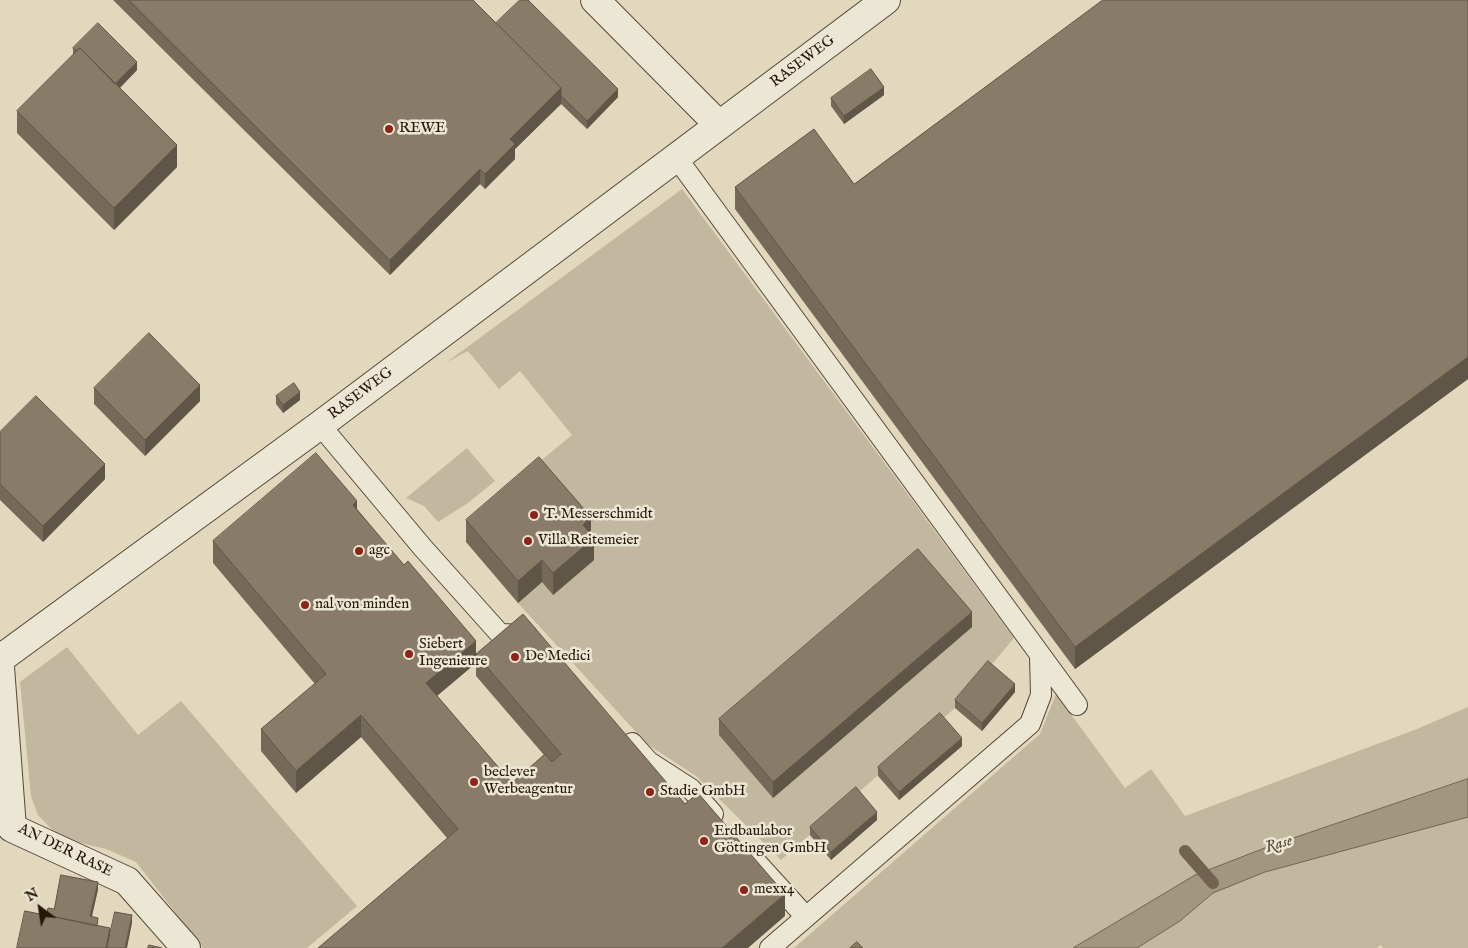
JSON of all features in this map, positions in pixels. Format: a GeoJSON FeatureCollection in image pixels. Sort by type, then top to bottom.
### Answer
{"type":"FeatureCollection","features":[{"type":"Feature","properties":{"kind":"street"},"geometry":{"type":"LineString","coordinates":[[595,0],[719,125]]}},
{"type":"Feature","properties":{"kind":"street","name":"RASEWEG"},"geometry":{"type":"LineString","coordinates":[[0,659],[320,425],[886,0]]}},
{"type":"Feature","properties":{"kind":"street","name":"AN DER RASE"},"geometry":{"type":"LineString","coordinates":[[0,667],[12,828],[127,881],[186,948]]}},
{"type":"Feature","properties":{"kind":"lane"},"geometry":{"type":"LineString","coordinates":[[676,157],[1076,705]]}},
{"type":"Feature","properties":{"kind":"lane"},"geometry":{"type":"LineString","coordinates":[[320,425],[423,548],[500,634],[538,636],[544,643]]}},
{"type":"Feature","properties":{"kind":"lane"},"geometry":{"type":"LineString","coordinates":[[770,948],[1030,724],[1041,694],[1040,655]]}},
{"type":"Feature","properties":{"kind":"lane"},"geometry":{"type":"LineString","coordinates":[[623,732],[649,762],[691,789],[723,825]]}},
{"type":"Feature","properties":{"kind":"lane"},"geometry":{"type":"LineString","coordinates":[[742,846],[806,917]]}},
{"type":"Feature","properties":{"kind":"shaded area"},"geometry":{"type":"Polygon","coordinates":[[[682,189],[1014,638],[955,708],[781,860],[696,776],[647,744],[518,603],[542,582],[553,594],[527,472],[572,435],[520,371],[499,389],[468,351],[447,362],[682,189]]]}},
{"type":"Feature","properties":{"kind":"shaded area"},"geometry":{"type":"Polygon","coordinates":[[[467,448],[495,481],[468,503],[438,522],[424,506],[406,498],[467,448]]]}},
{"type":"Feature","properties":{"kind":"shaded area"},"geometry":{"type":"Polygon","coordinates":[[[67,647],[138,735],[181,701],[357,906],[307,948],[203,948],[136,862],[106,849],[60,838],[38,815],[31,796],[20,682],[67,647]]]}},
{"type":"Feature","properties":{"kind":"shaded area"},"geometry":{"type":"Polygon","coordinates":[[[1056,694],[1125,788],[1151,769],[1185,816],[1417,729],[1468,707],[1468,779],[1270,846],[1195,875],[1073,948],[794,948],[1040,734],[1056,694]]]}},
{"type":"Feature","properties":{"kind":"shaded area"},"geometry":{"type":"Polygon","coordinates":[[[1468,817],[1468,948],[1383,948],[1381,945],[1377,948],[1137,948],[1180,921],[1213,893],[1265,872],[1468,817]]]}},
{"type":"Feature","properties":{"kind":"water","name":"Rase"},"geometry":{"type":"Polygon","coordinates":[[[1468,779],[1468,817],[1265,872],[1213,893],[1180,921],[1137,948],[1073,948],[1195,875],[1270,846],[1468,779]]]}},
{"type":"Feature","properties":{"kind":"building","name":"REWE"},"geometry":{"type":"Polygon","coordinates":[[[129,0],[473,0],[561,88],[510,139],[515,144],[485,174],[480,169],[390,260],[129,0]]]}},
{"type":"Feature","properties":{"kind":"building"},"geometry":{"type":"Polygon","coordinates":[[[520,0],[528,0],[618,89],[587,121],[561,96],[561,88],[496,23],[520,0]]]}},
{"type":"Feature","properties":{"kind":"building"},"geometry":{"type":"Polygon","coordinates":[[[1103,0],[1468,0],[1468,357],[1075,647],[735,187],[814,129],[854,184],[1103,0]]]}},
{"type":"Feature","properties":{"kind":"building"},"geometry":{"type":"Polygon","coordinates":[[[98,23],[137,62],[115,84],[80,48],[77,51],[73,48],[98,23]]]}},
{"type":"Feature","properties":{"kind":"building"},"geometry":{"type":"Polygon","coordinates":[[[80,48],[177,145],[114,208],[17,111],[80,48]]]}},
{"type":"Feature","properties":{"kind":"building"},"geometry":{"type":"Polygon","coordinates":[[[871,69],[884,87],[844,116],[831,98],[871,69]]]}},
{"type":"Feature","properties":{"kind":"building"},"geometry":{"type":"Polygon","coordinates":[[[149,333],[200,385],[145,440],[94,388],[149,333]]]}},
{"type":"Feature","properties":{"kind":"building"},"geometry":{"type":"Polygon","coordinates":[[[294,383],[300,392],[283,405],[276,396],[294,383]]]}},
{"type":"Feature","properties":{"kind":"building"},"geometry":{"type":"Polygon","coordinates":[[[36,396],[105,464],[43,526],[0,484],[0,432],[36,396]]]}},
{"type":"Feature","properties":{"kind":"building"},"geometry":{"type":"Polygon","coordinates":[[[316,453],[357,501],[353,505],[404,565],[408,561],[476,641],[426,683],[512,783],[545,754],[552,762],[561,754],[476,654],[523,614],[685,804],[698,793],[785,894],[722,948],[318,948],[458,829],[361,715],[296,771],[261,729],[326,674],[213,541],[316,453]]]}},
{"type":"Feature","properties":{"kind":"building","name":"Villa Reitemeier"},"geometry":{"type":"Polygon","coordinates":[[[539,457],[591,517],[583,525],[594,538],[553,573],[542,560],[518,581],[466,520],[539,457]]]}},
{"type":"Feature","properties":{"kind":"building"},"geometry":{"type":"Polygon","coordinates":[[[918,549],[972,612],[773,782],[719,719],[918,549]]]}},
{"type":"Feature","properties":{"kind":"building"},"geometry":{"type":"Polygon","coordinates":[[[988,661],[1015,684],[982,723],[955,700],[988,661]]]}},
{"type":"Feature","properties":{"kind":"building"},"geometry":{"type":"Polygon","coordinates":[[[940,713],[962,738],[899,792],[878,767],[940,713]]]}},
{"type":"Feature","properties":{"kind":"building"},"geometry":{"type":"Polygon","coordinates":[[[856,787],[877,812],[831,852],[810,827],[856,787]]]}},
{"type":"Feature","properties":{"kind":"building"},"geometry":{"type":"Polygon","coordinates":[[[61,875],[98,882],[90,916],[98,918],[97,926],[46,915],[48,908],[54,909],[61,875]]]}},
{"type":"Feature","properties":{"kind":"building"},"geometry":{"type":"Polygon","coordinates":[[[25,911],[110,928],[106,948],[17,948],[25,911]]]}},
{"type":"Feature","properties":{"kind":"building"},"geometry":{"type":"Polygon","coordinates":[[[115,912],[132,915],[125,948],[107,948],[115,912]]]}},
{"type":"Feature","properties":{"kind":"building"},"geometry":{"type":"Polygon","coordinates":[[[857,942],[863,948],[850,948],[857,942]]]}},
{"type":"Feature","properties":{"kind":"building"},"geometry":{"type":"Polygon","coordinates":[[[149,945],[162,948],[148,948],[149,945]]]}},
{"type":"Feature","properties":{"kind":"waterway"},"geometry":{"type":"LineString","coordinates":[[1185,851],[1213,883]]}},
{"type":"Feature","properties":{"kind":"place","name":"REWE"},"geometry":{"type":"Point","coordinates":[389,129]}},
{"type":"Feature","properties":{"kind":"place","name":"T. Messerschmidt"},"geometry":{"type":"Point","coordinates":[534,515]}},
{"type":"Feature","properties":{"kind":"place","name":"Villa Reitemeier"},"geometry":{"type":"Point","coordinates":[528,541]}},
{"type":"Feature","properties":{"kind":"place","name":"agc"},"geometry":{"type":"Point","coordinates":[359,551]}},
{"type":"Feature","properties":{"kind":"place","name":"nal von minden"},"geometry":{"type":"Point","coordinates":[305,605]}},
{"type":"Feature","properties":{"kind":"place","name":"Siebert Ingenieure"},"geometry":{"type":"Point","coordinates":[409,654]}},
{"type":"Feature","properties":{"kind":"place","name":"De Medici"},"geometry":{"type":"Point","coordinates":[515,657]}},
{"type":"Feature","properties":{"kind":"place","name":"beclever Werbeagentur"},"geometry":{"type":"Point","coordinates":[474,782]}},
{"type":"Feature","properties":{"kind":"place","name":"Stadie GmbH"},"geometry":{"type":"Point","coordinates":[650,792]}},
{"type":"Feature","properties":{"kind":"place","name":"Erdbaulabor Göttingen GmbH"},"geometry":{"type":"Point","coordinates":[704,841]}},
{"type":"Feature","properties":{"kind":"place","name":"mexx4"},"geometry":{"type":"Point","coordinates":[744,890]}}]}
